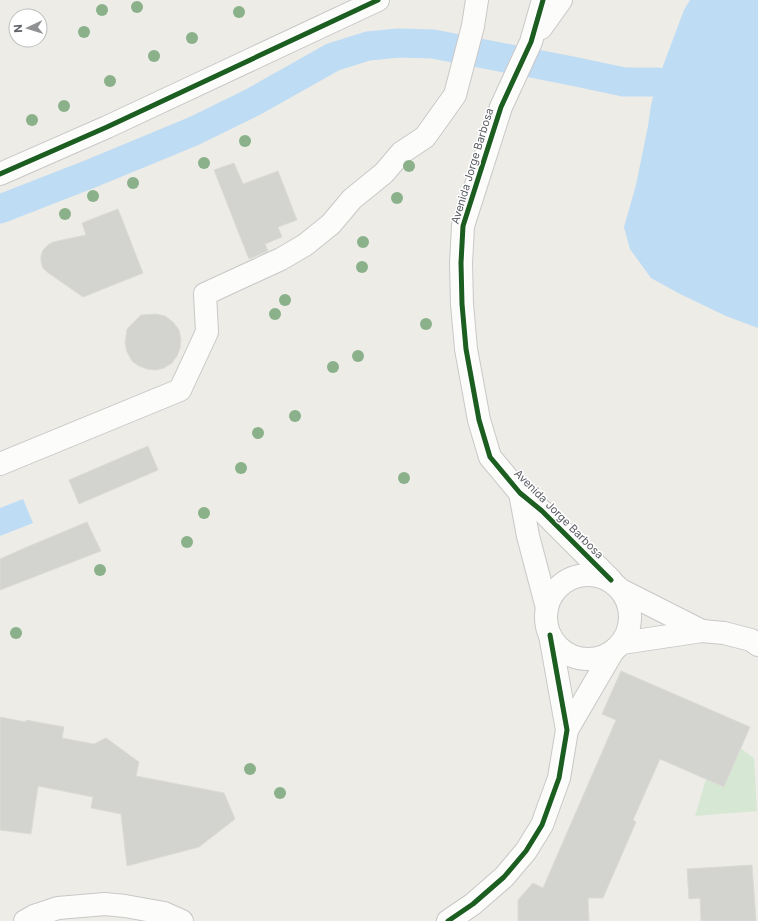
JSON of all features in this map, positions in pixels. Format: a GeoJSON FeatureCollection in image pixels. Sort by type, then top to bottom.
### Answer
{"type":"FeatureCollection","features":[{"type":"Feature","properties":{"kind":"street"},"geometry":{"type":"LineString","coordinates":[[0,174],[107,127],[378,0]]}},
{"type":"Feature","properties":{"kind":"street"},"geometry":{"type":"LineString","coordinates":[[0,464],[180,390],[207,332],[205,294],[281,259],[304,245],[331,224],[352,199],[384,173],[401,153],[425,137],[454,95],[473,26],[477,0]]}},
{"type":"Feature","properties":{"kind":"street","name":"Avenida Jorge Barbosa"},"geometry":{"type":"LineString","coordinates":[[543,0],[531,42],[501,107],[463,226],[461,263],[462,304],[466,349],[479,420],[490,457],[520,493],[542,511],[616,585]]}},
{"type":"Feature","properties":{"kind":"street","name":"Avenida Jorge Barbosa"},"geometry":{"type":"LineString","coordinates":[[531,42],[561,0]]}},
{"type":"Feature","properties":{"kind":"street","name":"Avenida Jorge Barbosa"},"geometry":{"type":"LineString","coordinates":[[520,493],[528,536],[547,608]]}},
{"type":"Feature","properties":{"kind":"street"},"geometry":{"type":"LineString","coordinates":[[567,730],[550,635],[546,622],[547,608],[551,595],[560,584],[572,577],[585,574],[599,575],[702,632]]}},
{"type":"Feature","properties":{"kind":"street"},"geometry":{"type":"LineString","coordinates":[[448,921],[473,904],[504,876],[526,850],[542,825],[558,778],[567,730],[629,630],[631,616],[628,602],[616,585]]}},
{"type":"Feature","properties":{"kind":"street"},"geometry":{"type":"LineString","coordinates":[[550,635],[558,647],[570,656],[584,659],[599,658],[617,648],[702,632],[724,633],[752,640],[758,645]]}},
{"type":"Feature","properties":{"kind":"street"},"geometry":{"type":"LineString","coordinates":[[24,921],[58,908],[105,904],[164,913],[182,921]]}},
{"type":"Feature","properties":{"kind":"green space"},"geometry":{"type":"Polygon","coordinates":[[[740,748],[754,758],[757,811],[695,816],[706,779],[724,787],[740,748]]]}},
{"type":"Feature","properties":{"kind":"water"},"geometry":{"type":"Polygon","coordinates":[[[690,0],[758,0],[758,328],[726,316],[651,278],[630,249],[624,227],[636,185],[651,105],[657,82],[684,10],[690,0]]]}},
{"type":"Feature","properties":{"kind":"water"},"geometry":{"type":"Polygon","coordinates":[[[23,499],[33,523],[0,536],[0,508],[23,499]]]}},
{"type":"Feature","properties":{"kind":"building"},"geometry":{"type":"Polygon","coordinates":[[[234,163],[243,184],[278,171],[297,220],[278,227],[282,237],[265,244],[268,251],[249,259],[214,170],[234,163]]]}},
{"type":"Feature","properties":{"kind":"building"},"geometry":{"type":"Polygon","coordinates":[[[118,209],[143,273],[83,297],[43,268],[41,256],[43,250],[48,245],[53,242],[86,235],[82,223],[118,209]]]}},
{"type":"Feature","properties":{"kind":"building"},"geometry":{"type":"Polygon","coordinates":[[[156,314],[165,316],[173,322],[179,330],[181,339],[177,356],[172,363],[164,368],[156,370],[139,366],[132,361],[127,352],[125,343],[127,329],[141,315],[156,314]]]}},
{"type":"Feature","properties":{"kind":"building"},"geometry":{"type":"Polygon","coordinates":[[[148,446],[158,470],[79,504],[69,480],[148,446]]]}},
{"type":"Feature","properties":{"kind":"building"},"geometry":{"type":"Polygon","coordinates":[[[87,522],[101,551],[0,590],[0,559],[87,522]]]}},
{"type":"Feature","properties":{"kind":"building"},"geometry":{"type":"Polygon","coordinates":[[[621,671],[750,727],[724,787],[660,759],[633,820],[636,822],[603,898],[588,898],[589,921],[518,921],[518,900],[533,883],[543,888],[616,720],[602,714],[621,671]]]}},
{"type":"Feature","properties":{"kind":"building"},"geometry":{"type":"Polygon","coordinates":[[[0,717],[64,727],[62,738],[94,744],[106,738],[139,762],[136,776],[224,793],[235,819],[199,847],[127,866],[121,814],[91,808],[93,797],[38,786],[31,834],[0,830],[0,717]]]}},
{"type":"Feature","properties":{"kind":"building"},"geometry":{"type":"Polygon","coordinates":[[[752,865],[756,921],[701,921],[700,898],[689,899],[687,869],[752,865]]]}},
{"type":"Feature","properties":{"kind":"waterway"},"geometry":{"type":"LineString","coordinates":[[0,209],[194,131],[253,102],[333,57],[368,46],[399,43],[433,44],[624,82],[657,82]]}},
{"type":"Feature","properties":{"kind":"cycle path"},"geometry":{"type":"LineString","coordinates":[[0,174],[107,127],[378,0]]}},
{"type":"Feature","properties":{"kind":"cycle path"},"geometry":{"type":"LineString","coordinates":[[543,0],[531,42],[501,107],[463,226],[461,263],[462,304],[466,349],[479,420],[490,457],[520,493],[542,511],[611,580]]}},
{"type":"Feature","properties":{"kind":"cycle path"},"geometry":{"type":"LineString","coordinates":[[448,921],[473,904],[504,877],[526,851],[542,825],[559,778],[567,730],[550,635]]}}]}
